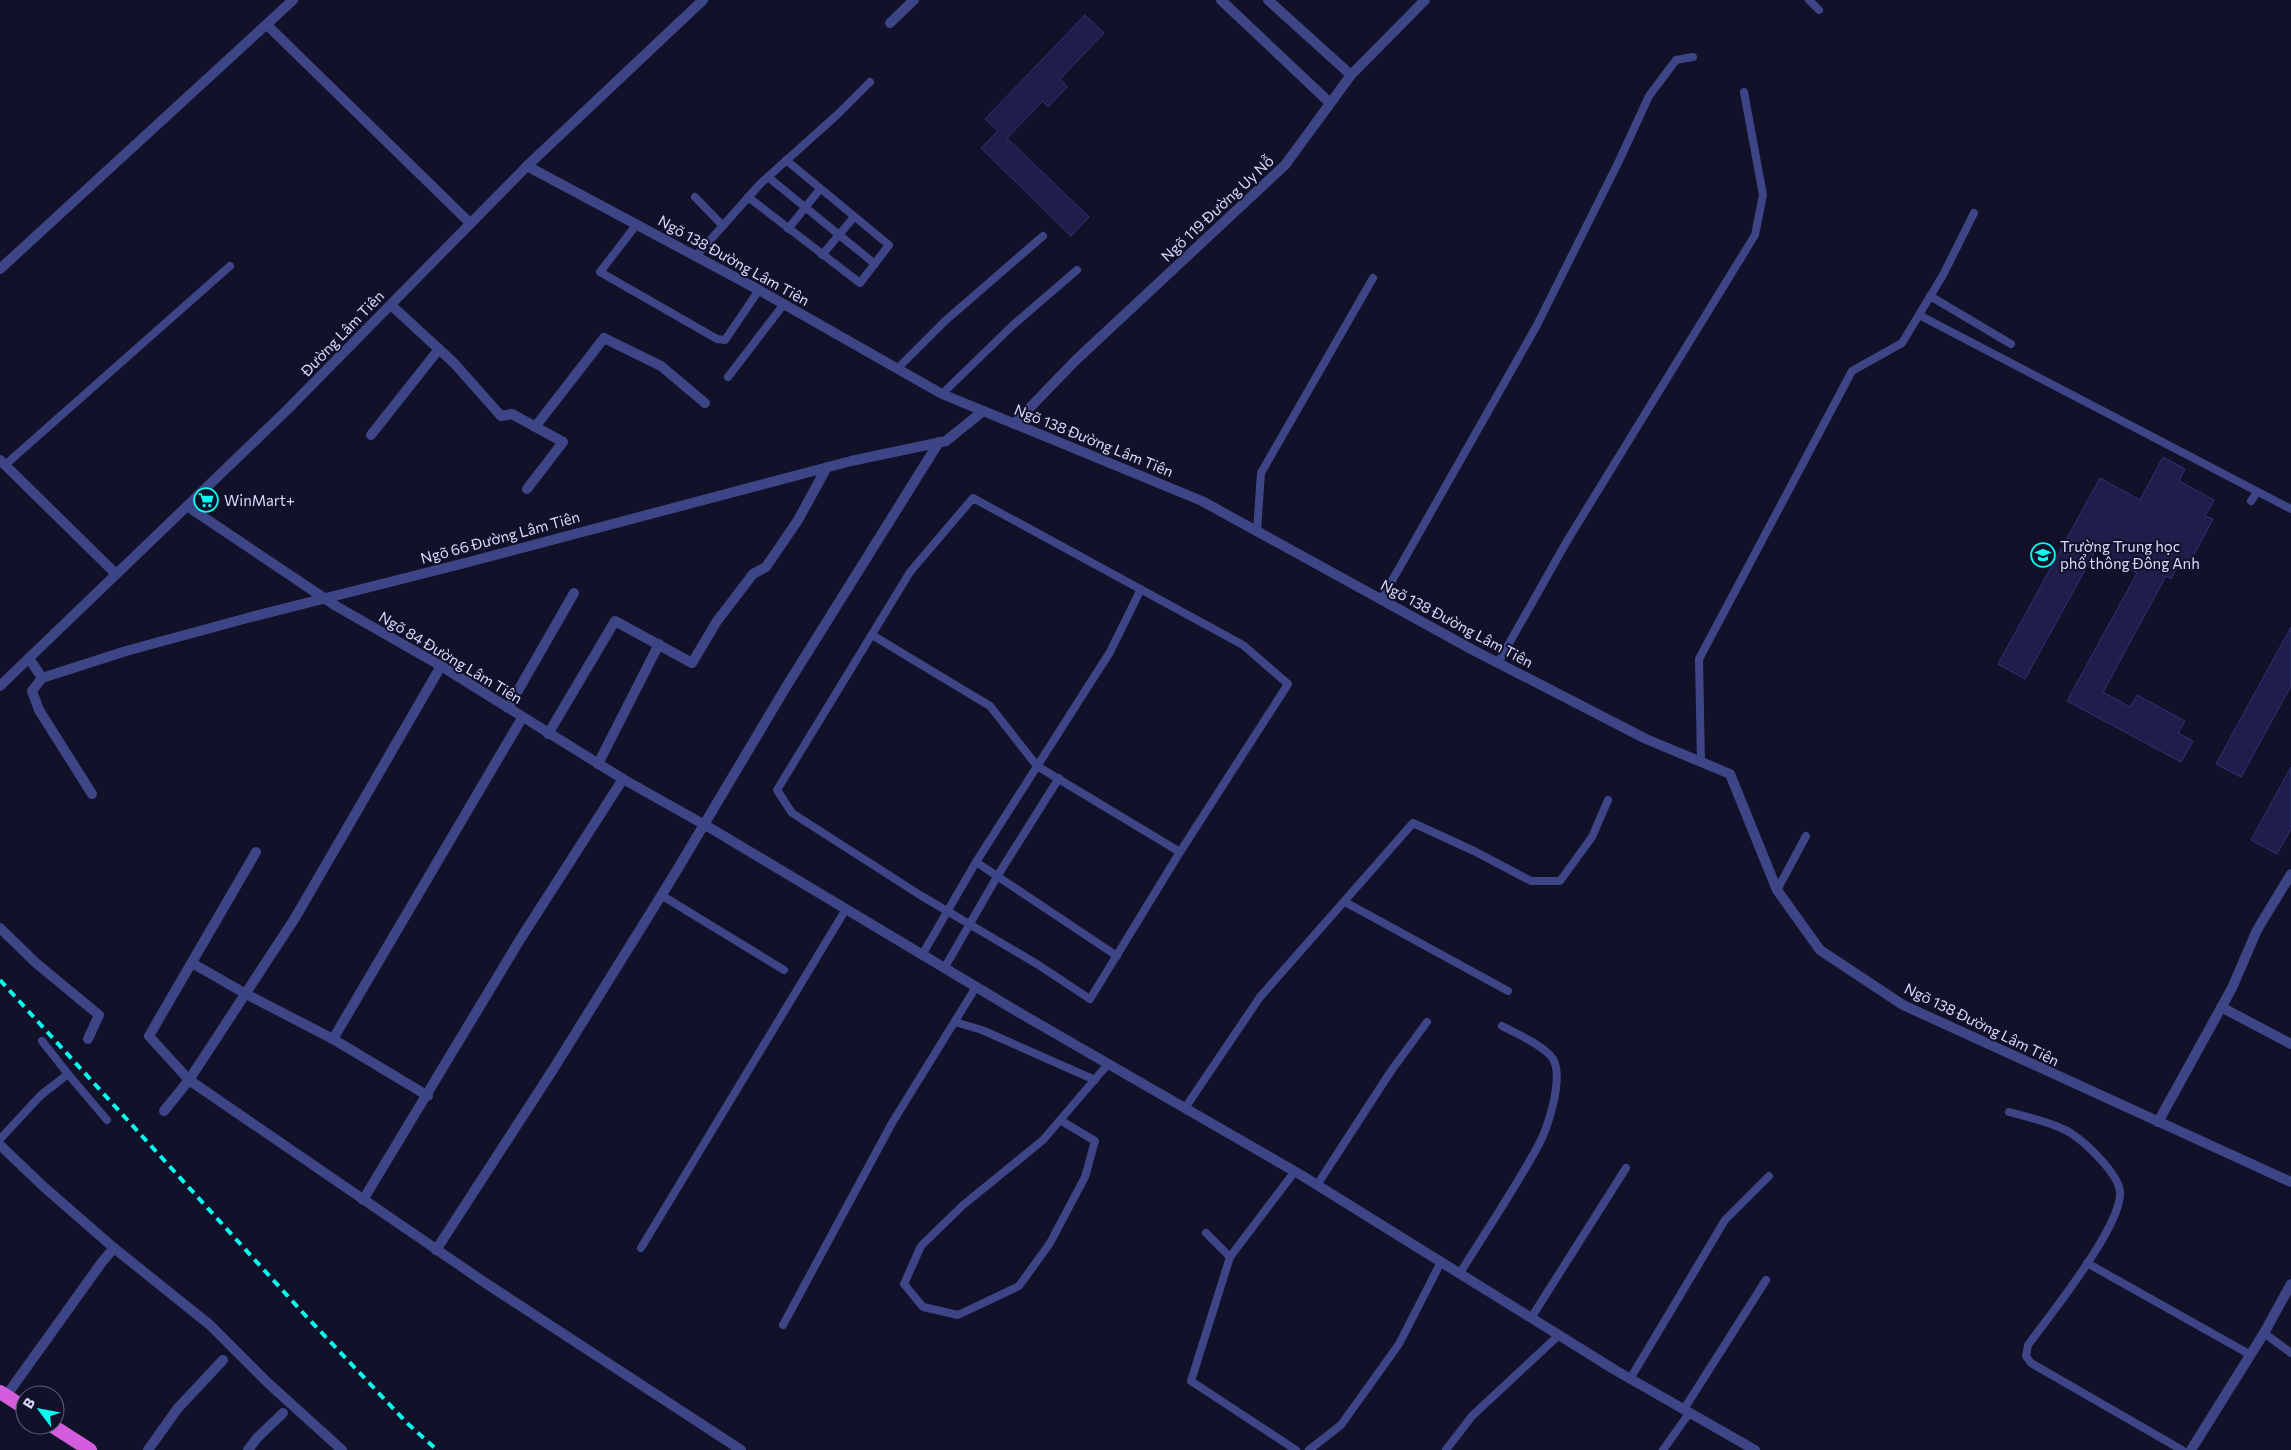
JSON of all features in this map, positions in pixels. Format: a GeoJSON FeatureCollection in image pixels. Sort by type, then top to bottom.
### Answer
{"type":"FeatureCollection","features":[{"type":"Feature","properties":{"kind":"highway"},"geometry":{"type":"LineString","coordinates":[[3,1394],[15,1402]]}},
{"type":"Feature","properties":{"kind":"highway"},"geometry":{"type":"LineString","coordinates":[[65,1434],[90,1450]]}},
{"type":"Feature","properties":{"kind":"street"},"geometry":{"type":"LineString","coordinates":[[0,269],[293,0]]}},
{"type":"Feature","properties":{"kind":"street","name":"Đường Lâm Tiên"},"geometry":{"type":"LineString","coordinates":[[0,686],[287,410],[527,166],[703,0]]}},
{"type":"Feature","properties":{"kind":"street"},"geometry":{"type":"LineString","coordinates":[[890,23],[914,0]]}},
{"type":"Feature","properties":{"kind":"street"},"geometry":{"type":"LineString","coordinates":[[1221,0],[1330,103]]}},
{"type":"Feature","properties":{"kind":"street"},"geometry":{"type":"LineString","coordinates":[[1268,0],[1351,75]]}},
{"type":"Feature","properties":{"kind":"street","name":"Ngõ 119 Đường Uy Nỗ"},"geometry":{"type":"LineString","coordinates":[[1014,424],[1076,360],[1285,164],[1351,75],[1425,0]]}},
{"type":"Feature","properties":{"kind":"street"},"geometry":{"type":"LineString","coordinates":[[267,25],[470,223]]}},
{"type":"Feature","properties":{"kind":"street","name":"Ngõ 138 Đường Lâm Tiên"},"geometry":{"type":"LineString","coordinates":[[527,166],[784,304],[942,394],[1202,501],[1498,663],[1646,739],[1730,774],[1777,890],[1820,950],[1904,1005],[2291,1182]]}},
{"type":"Feature","properties":{"kind":"street"},"geometry":{"type":"LineString","coordinates":[[391,304],[454,363],[501,416],[512,414],[563,442],[527,489]]}},
{"type":"Feature","properties":{"kind":"street"},"geometry":{"type":"LineString","coordinates":[[535,427],[604,338],[661,366],[705,403]]}},
{"type":"Feature","properties":{"kind":"street"},"geometry":{"type":"LineString","coordinates":[[371,435],[439,349]]}},
{"type":"Feature","properties":{"kind":"street","name":"Ngõ 66 Đường Lâm Tiên"},"geometry":{"type":"LineString","coordinates":[[42,678],[126,651],[324,598],[827,467],[946,441],[983,411]]}},
{"type":"Feature","properties":{"kind":"street"},"geometry":{"type":"LineString","coordinates":[[436,1250],[554,1068],[786,687],[939,442]]}},
{"type":"Feature","properties":{"kind":"street"},"geometry":{"type":"LineString","coordinates":[[3,462],[116,574]]}},
{"type":"Feature","properties":{"kind":"street"},"geometry":{"type":"LineString","coordinates":[[548,734],[615,621],[692,663],[722,615],[753,574],[766,567],[798,520],[827,467]]}},
{"type":"Feature","properties":{"kind":"street","name":"Ngõ 84 Đường Lâm Tiên"},"geometry":{"type":"LineString","coordinates":[[187,506],[324,598],[441,666],[548,734],[704,824],[976,987],[1295,1171],[1630,1379],[1755,1450]]}},
{"type":"Feature","properties":{"kind":"street"},"geometry":{"type":"LineString","coordinates":[[508,708],[574,593]]}},
{"type":"Feature","properties":{"kind":"street"},"geometry":{"type":"LineString","coordinates":[[598,764],[659,644]]}},
{"type":"Feature","properties":{"kind":"street"},"geometry":{"type":"LineString","coordinates":[[29,658],[42,678],[32,691],[39,710],[92,794]]}},
{"type":"Feature","properties":{"kind":"street"},"geometry":{"type":"LineString","coordinates":[[164,1112],[189,1080],[295,918],[441,666]]}},
{"type":"Feature","properties":{"kind":"street"},"geometry":{"type":"LineString","coordinates":[[333,1039],[522,718]]}},
{"type":"Feature","properties":{"kind":"street"},"geometry":{"type":"LineString","coordinates":[[364,1200],[521,938],[623,779]]}},
{"type":"Feature","properties":{"kind":"street"},"geometry":{"type":"LineString","coordinates":[[256,852],[148,1036],[189,1080],[436,1250],[741,1450]]}},
{"type":"Feature","properties":{"kind":"street"},"geometry":{"type":"LineString","coordinates":[[2158,1122],[2221,1007],[2257,930],[2291,874]]}},
{"type":"Feature","properties":{"kind":"street"},"geometry":{"type":"LineString","coordinates":[[0,928],[36,963],[100,1015],[88,1040]]}},
{"type":"Feature","properties":{"kind":"street"},"geometry":{"type":"LineString","coordinates":[[192,963],[246,994],[333,1039],[428,1096]]}},
{"type":"Feature","properties":{"kind":"street"},"geometry":{"type":"LineString","coordinates":[[2221,1007],[2291,1044]]}},
{"type":"Feature","properties":{"kind":"street"},"geometry":{"type":"LineString","coordinates":[[0,1146],[44,1188],[210,1326],[268,1383],[342,1450]]}},
{"type":"Feature","properties":{"kind":"street"},"geometry":{"type":"LineString","coordinates":[[3,1394],[114,1248]]}},
{"type":"Feature","properties":{"kind":"street"},"geometry":{"type":"LineString","coordinates":[[2192,1450],[2249,1354],[2264,1333],[2291,1284]]}},
{"type":"Feature","properties":{"kind":"street"},"geometry":{"type":"LineString","coordinates":[[148,1450],[178,1408],[222,1360]]}},
{"type":"Feature","properties":{"kind":"street"},"geometry":{"type":"LineString","coordinates":[[248,1450],[257,1438],[283,1413]]}},
{"type":"Feature","properties":{"kind":"lane"},"geometry":{"type":"LineString","coordinates":[[1809,0],[1819,10]]}},
{"type":"Feature","properties":{"kind":"lane"},"geometry":{"type":"LineString","coordinates":[[1381,600],[1536,327],[1619,162],[1648,96],[1676,60],[1693,57]]}},
{"type":"Feature","properties":{"kind":"lane"},"geometry":{"type":"LineString","coordinates":[[696,256],[768,177],[870,82]]}},
{"type":"Feature","properties":{"kind":"lane"},"geometry":{"type":"LineString","coordinates":[[1498,663],[1572,532],[1755,234],[1763,195],[1744,92]]}},
{"type":"Feature","properties":{"kind":"lane"},"geometry":{"type":"LineString","coordinates":[[748,197],[860,284],[889,245],[786,160]]}},
{"type":"Feature","properties":{"kind":"lane"},"geometry":{"type":"LineString","coordinates":[[768,177],[875,264]]}},
{"type":"Feature","properties":{"kind":"lane"},"geometry":{"type":"LineString","coordinates":[[788,229],[820,189]]}},
{"type":"Feature","properties":{"kind":"lane"},"geometry":{"type":"LineString","coordinates":[[695,197],[723,226]]}},
{"type":"Feature","properties":{"kind":"lane"},"geometry":{"type":"LineString","coordinates":[[1701,762],[1699,659],[1852,371],[1902,343],[1930,296],[1974,213]]}},
{"type":"Feature","properties":{"kind":"lane"},"geometry":{"type":"LineString","coordinates":[[822,255],[854,217]]}},
{"type":"Feature","properties":{"kind":"lane"},"geometry":{"type":"LineString","coordinates":[[637,224],[600,272],[717,339],[725,340],[758,290]]}},
{"type":"Feature","properties":{"kind":"lane"},"geometry":{"type":"LineString","coordinates":[[898,369],[945,321],[1043,236]]}},
{"type":"Feature","properties":{"kind":"lane"},"geometry":{"type":"LineString","coordinates":[[3,462],[230,266]]}},
{"type":"Feature","properties":{"kind":"lane"},"geometry":{"type":"LineString","coordinates":[[942,394],[1013,325],[1076,270]]}},
{"type":"Feature","properties":{"kind":"lane"},"geometry":{"type":"LineString","coordinates":[[1257,531],[1261,473],[1372,278]]}},
{"type":"Feature","properties":{"kind":"lane"},"geometry":{"type":"LineString","coordinates":[[1930,296],[2011,344]]}},
{"type":"Feature","properties":{"kind":"lane"},"geometry":{"type":"LineString","coordinates":[[728,377],[784,304]]}},
{"type":"Feature","properties":{"kind":"lane"},"geometry":{"type":"LineString","coordinates":[[1919,315],[2291,509]]}},
{"type":"Feature","properties":{"kind":"lane"},"geometry":{"type":"LineString","coordinates":[[2251,501],[2257,492]]}},
{"type":"Feature","properties":{"kind":"lane"},"geometry":{"type":"LineString","coordinates":[[973,498],[1243,645],[1288,684],[1180,852],[1090,999],[1037,964],[970,926],[792,813],[777,790],[872,635],[910,572],[973,498]]}},
{"type":"Feature","properties":{"kind":"lane"},"geometry":{"type":"LineString","coordinates":[[922,955],[976,862],[1110,652],[1141,589]]}},
{"type":"Feature","properties":{"kind":"lane"},"geometry":{"type":"LineString","coordinates":[[872,635],[990,706],[1037,766],[1180,852]]}},
{"type":"Feature","properties":{"kind":"lane"},"geometry":{"type":"LineString","coordinates":[[945,967],[998,875],[1059,778]]}},
{"type":"Feature","properties":{"kind":"lane"},"geometry":{"type":"LineString","coordinates":[[1185,1108],[1260,997],[1413,823],[1474,851],[1531,881],[1560,881],[1592,836],[1608,800]]}},
{"type":"Feature","properties":{"kind":"lane"},"geometry":{"type":"LineString","coordinates":[[1777,890],[1806,836]]}},
{"type":"Feature","properties":{"kind":"lane"},"geometry":{"type":"LineString","coordinates":[[976,862],[1117,956]]}},
{"type":"Feature","properties":{"kind":"lane"},"geometry":{"type":"LineString","coordinates":[[661,895],[784,970]]}},
{"type":"Feature","properties":{"kind":"lane"},"geometry":{"type":"LineString","coordinates":[[1345,902],[1508,991]]}},
{"type":"Feature","properties":{"kind":"lane"},"geometry":{"type":"LineString","coordinates":[[641,1248],[846,910]]}},
{"type":"Feature","properties":{"kind":"lane"},"geometry":{"type":"LineString","coordinates":[[783,1324],[892,1123],[976,987]]}},
{"type":"Feature","properties":{"kind":"lane"},"geometry":{"type":"LineString","coordinates":[[955,1022],[982,1030],[1095,1080]]}},
{"type":"Feature","properties":{"kind":"lane"},"geometry":{"type":"LineString","coordinates":[[1317,1185],[1391,1071],[1427,1022]]}},
{"type":"Feature","properties":{"kind":"lane"},"geometry":{"type":"LineString","coordinates":[[1460,1273],[1539,1145],[1552,1107],[1557,1083],[1556,1068],[1547,1052],[1502,1026]]}},
{"type":"Feature","properties":{"kind":"lane"},"geometry":{"type":"LineString","coordinates":[[42,1041],[107,1120]]}},
{"type":"Feature","properties":{"kind":"lane"},"geometry":{"type":"LineString","coordinates":[[1060,1120],[1095,1141],[1085,1177],[1050,1243],[1019,1286],[958,1315],[922,1307],[904,1284],[921,1246],[962,1206],[1043,1140],[1060,1120],[1095,1080],[1108,1064]]}},
{"type":"Feature","properties":{"kind":"lane"},"geometry":{"type":"LineString","coordinates":[[0,1138],[42,1095],[68,1074]]}},
{"type":"Feature","properties":{"kind":"lane"},"geometry":{"type":"LineString","coordinates":[[2009,1112],[2065,1129],[2082,1142],[2115,1176],[2120,1193],[2112,1221],[2087,1263],[2028,1344],[2026,1356],[2031,1363],[2182,1450]]}},
{"type":"Feature","properties":{"kind":"lane"},"geometry":{"type":"LineString","coordinates":[[1531,1318],[1626,1168]]}},
{"type":"Feature","properties":{"kind":"lane"},"geometry":{"type":"LineString","coordinates":[[1295,1171],[1230,1257],[1192,1381],[1296,1450]]}},
{"type":"Feature","properties":{"kind":"lane"},"geometry":{"type":"LineString","coordinates":[[1630,1379],[1725,1220],[1769,1176]]}},
{"type":"Feature","properties":{"kind":"lane"},"geometry":{"type":"LineString","coordinates":[[1206,1233],[1230,1257]]}},
{"type":"Feature","properties":{"kind":"lane"},"geometry":{"type":"LineString","coordinates":[[1309,1450],[1341,1425],[1399,1344],[1441,1262]]}},
{"type":"Feature","properties":{"kind":"lane"},"geometry":{"type":"LineString","coordinates":[[2087,1263],[2249,1354]]}},
{"type":"Feature","properties":{"kind":"lane"},"geometry":{"type":"LineString","coordinates":[[1663,1450],[1766,1280]]}},
{"type":"Feature","properties":{"kind":"lane"},"geometry":{"type":"LineString","coordinates":[[2264,1333],[2291,1353]]}},
{"type":"Feature","properties":{"kind":"lane"},"geometry":{"type":"LineString","coordinates":[[1446,1450],[1472,1416],[1559,1335]]}},
{"type":"Feature","properties":{"kind":"building"},"geometry":{"type":"Polygon","coordinates":[[[1085,15],[1104,33],[1060,79],[1067,87],[1048,107],[1043,101],[1007,138],[1089,217],[1071,236],[981,148],[998,131],[985,119],[1085,15]]]}},
{"type":"Feature","properties":{"kind":"building"},"geometry":{"type":"Polygon","coordinates":[[[2163,457],[2185,469],[2179,481],[2214,500],[2205,516],[2213,519],[2188,566],[2180,562],[2171,579],[2166,576],[2103,692],[2130,707],[2137,695],[2185,721],[2178,733],[2193,741],[2181,762],[2067,701],[2137,573],[2096,550],[2025,679],[1998,664],[2100,478],[2140,500],[2163,457]]]}},
{"type":"Feature","properties":{"kind":"building"},"geometry":{"type":"Polygon","coordinates":[[[2291,627],[2291,686],[2241,777],[2216,764],[2291,627]]]}},
{"type":"Feature","properties":{"kind":"building"},"geometry":{"type":"Polygon","coordinates":[[[2291,767],[2291,829],[2277,854],[2251,840],[2291,767]]]}},
{"type":"Feature","properties":{"kind":"railway"},"geometry":{"type":"LineString","coordinates":[[0,980],[305,1315],[407,1423],[437,1450]]}},
{"type":"Feature","properties":{"kind":"place","name":"WinMart+"},"geometry":{"type":"Point","coordinates":[206,500]}},
{"type":"Feature","properties":{"kind":"place","name":"Trường Trung học phổ thông Đông Anh"},"geometry":{"type":"Point","coordinates":[2043,555]}}]}
